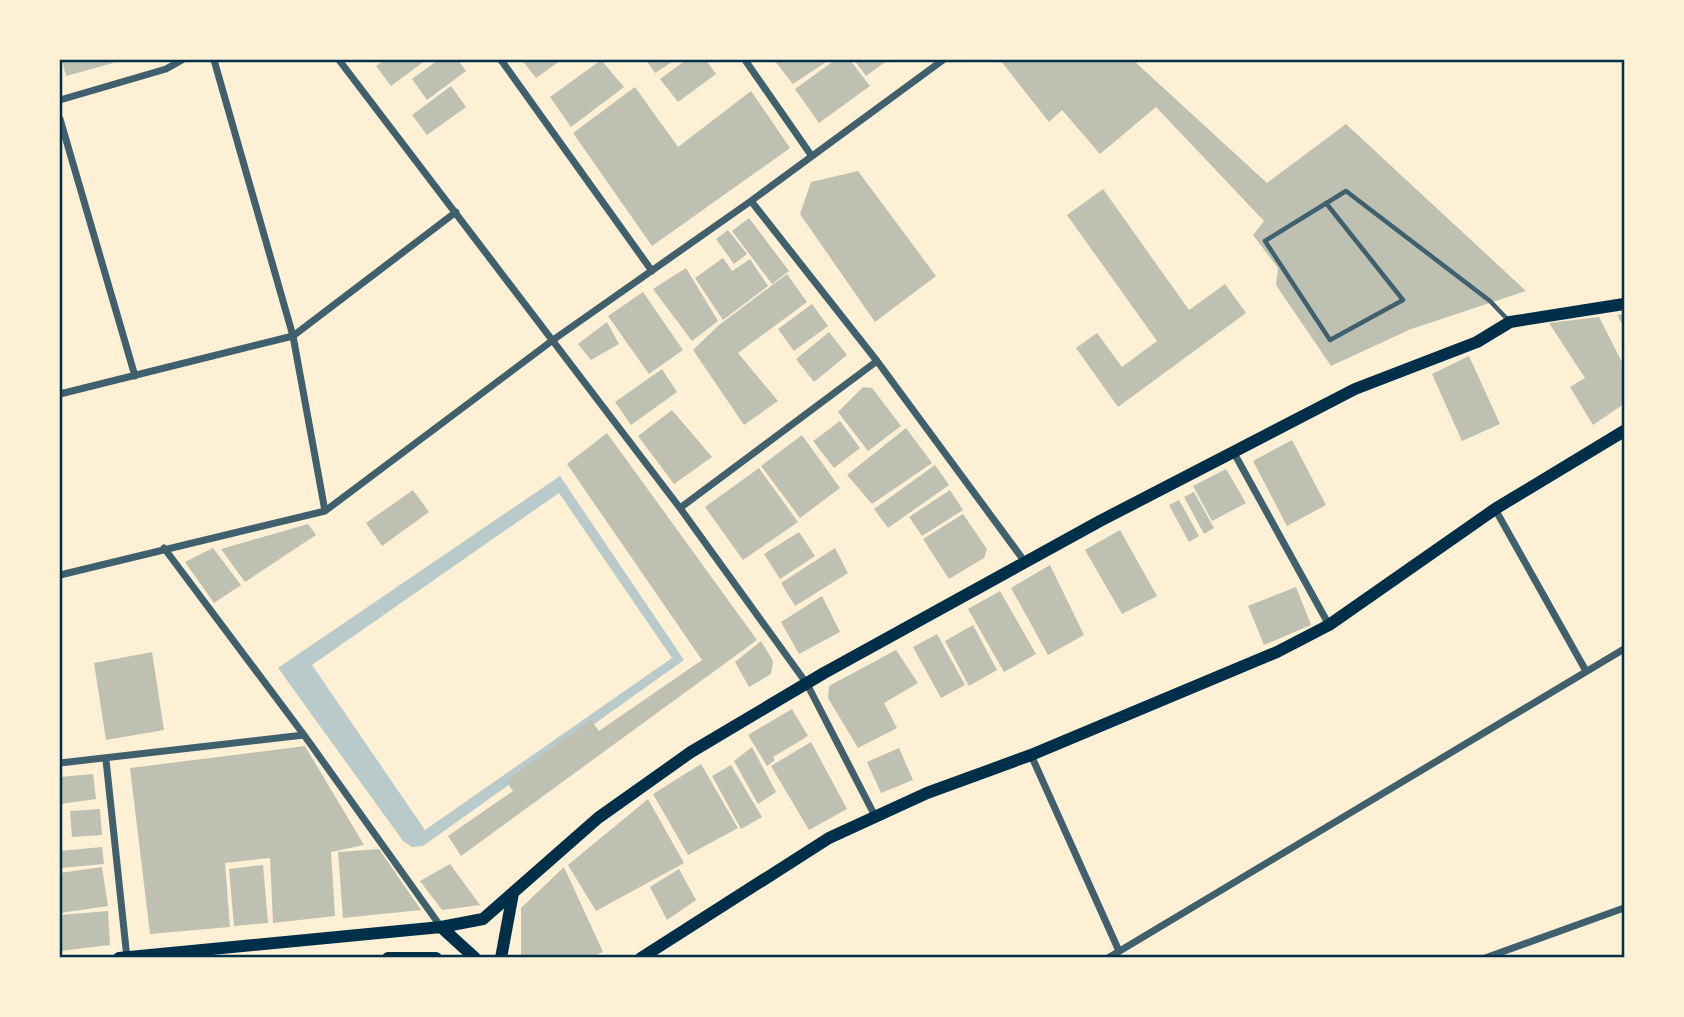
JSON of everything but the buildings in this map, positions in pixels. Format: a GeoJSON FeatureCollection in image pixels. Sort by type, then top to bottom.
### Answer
{"type":"FeatureCollection","features":[{"type":"Feature","properties":{"kind":"main road"},"geometry":{"type":"LineString","coordinates":[[124,957],[441,927],[483,919],[619,803],[691,752],[1025,562],[1355,389],[1477,342],[1510,322],[1625,304]]}},
{"type":"Feature","properties":{"kind":"main road"},"geometry":{"type":"LineString","coordinates":[[641,957],[829,838],[927,793],[1031,755],[1277,652],[1329,625],[1495,509],[1625,431]]}},
{"type":"Feature","properties":{"kind":"main road"},"geometry":{"type":"LineString","coordinates":[[501,957],[513,892]]}},
{"type":"Feature","properties":{"kind":"main road"},"geometry":{"type":"LineString","coordinates":[[441,927],[475,957]]}},
{"type":"Feature","properties":{"kind":"main road"},"geometry":{"type":"LineString","coordinates":[[388,957],[436,957]]}},
{"type":"Feature","properties":{"kind":"street"},"geometry":{"type":"LineString","coordinates":[[60,100],[166,69],[182,60]]}},
{"type":"Feature","properties":{"kind":"street"},"geometry":{"type":"LineString","coordinates":[[214,60],[293,336],[325,511]]}},
{"type":"Feature","properties":{"kind":"street"},"geometry":{"type":"LineString","coordinates":[[338,60],[680,508],[807,684],[875,816]]}},
{"type":"Feature","properties":{"kind":"street"},"geometry":{"type":"LineString","coordinates":[[501,60],[652,271]]}},
{"type":"Feature","properties":{"kind":"street"},"geometry":{"type":"LineString","coordinates":[[745,60],[811,155]]}},
{"type":"Feature","properties":{"kind":"street"},"geometry":{"type":"LineString","coordinates":[[60,575],[325,511],[553,340],[751,201],[943,60]]}},
{"type":"Feature","properties":{"kind":"street"},"geometry":{"type":"LineString","coordinates":[[60,119],[135,376]]}},
{"type":"Feature","properties":{"kind":"street"},"geometry":{"type":"LineString","coordinates":[[751,201],[877,361],[1025,562]]}},
{"type":"Feature","properties":{"kind":"street"},"geometry":{"type":"LineString","coordinates":[[60,394],[293,336],[456,212]]}},
{"type":"Feature","properties":{"kind":"street"},"geometry":{"type":"LineString","coordinates":[[680,508],[877,361]]}},
{"type":"Feature","properties":{"kind":"street"},"geometry":{"type":"LineString","coordinates":[[1234,453],[1329,625]]}},
{"type":"Feature","properties":{"kind":"street"},"geometry":{"type":"LineString","coordinates":[[1495,509],[1586,671]]}},
{"type":"Feature","properties":{"kind":"street"},"geometry":{"type":"LineString","coordinates":[[164,548],[304,735],[441,927]]}},
{"type":"Feature","properties":{"kind":"street"},"geometry":{"type":"LineString","coordinates":[[1108,957],[1625,649]]}},
{"type":"Feature","properties":{"kind":"street"},"geometry":{"type":"LineString","coordinates":[[60,764],[304,735]]}},
{"type":"Feature","properties":{"kind":"street"},"geometry":{"type":"LineString","coordinates":[[1031,755],[1119,951]]}},
{"type":"Feature","properties":{"kind":"street"},"geometry":{"type":"LineString","coordinates":[[106,760],[124,957]]}},
{"type":"Feature","properties":{"kind":"street"},"geometry":{"type":"LineString","coordinates":[[1485,957],[1625,908]]}},
{"type":"Feature","properties":{"kind":"lane"},"geometry":{"type":"LineString","coordinates":[[1326,203],[1403,300],[1330,340],[1265,242],[1326,203],[1346,191],[1490,301],[1510,322]]}},
{"type":"Feature","properties":{"kind":"shaded area"},"geometry":{"type":"Polygon","coordinates":[[[560,476],[684,660],[423,846],[412,847],[403,841],[278,668],[560,476]],[[559,493],[312,665],[425,830],[672,658],[559,493]]]}}]}
